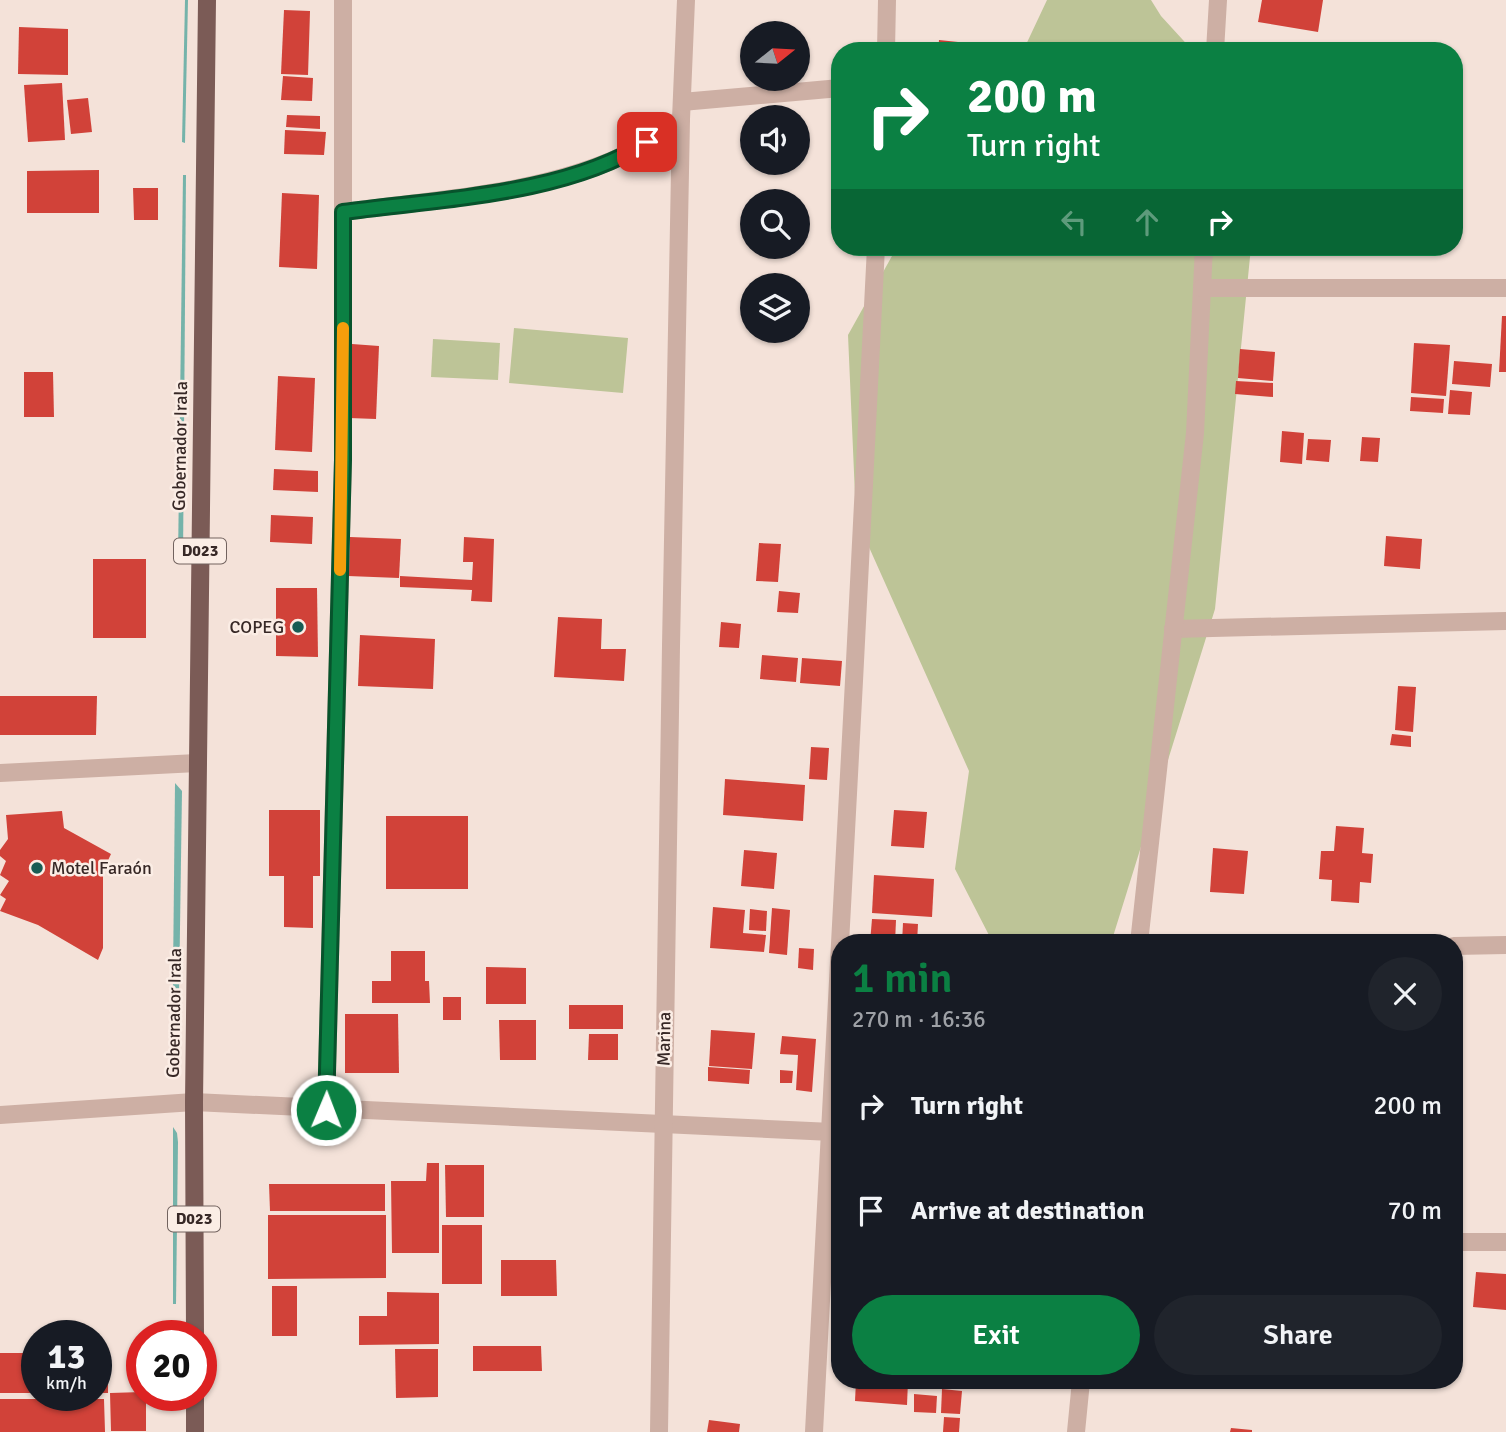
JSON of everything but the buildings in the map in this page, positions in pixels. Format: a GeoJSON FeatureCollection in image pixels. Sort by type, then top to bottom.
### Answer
{"type":"FeatureCollection","features":[{"type":"Feature","properties":{"kind":"main road","name":"Gobernador Irala"},"geometry":{"type":"LineString","coordinates":[[194,1102],[207,0]]}},
{"type":"Feature","properties":{"kind":"main road","name":"D023"},"geometry":{"type":"LineString","coordinates":[[194,1102],[195,1320]]}},
{"type":"Feature","properties":{"kind":"main road"},"geometry":{"type":"LineString","coordinates":[[195,1411],[195,1432]]}},
{"type":"Feature","properties":{"kind":"street"},"geometry":{"type":"LineString","coordinates":[[326,1110],[343,460],[343,0]]}},
{"type":"Feature","properties":{"kind":"street","name":"Marina"},"geometry":{"type":"LineString","coordinates":[[659,1432],[671,646],[686,0]]}},
{"type":"Feature","properties":{"kind":"street"},"geometry":{"type":"LineString","coordinates":[[886,42],[887,0]]}},
{"type":"Feature","properties":{"kind":"street"},"geometry":{"type":"LineString","coordinates":[[1216,42],[1218,0]]}},
{"type":"Feature","properties":{"kind":"street"},"geometry":{"type":"LineString","coordinates":[[343,212],[509,190],[585,171],[630,153],[682,111],[831,89]]}},
{"type":"Feature","properties":{"kind":"street"},"geometry":{"type":"LineString","coordinates":[[840,934],[876,256]]}},
{"type":"Feature","properties":{"kind":"street"},"geometry":{"type":"LineString","coordinates":[[1140,934],[1195,433],[1204,256]]}},
{"type":"Feature","properties":{"kind":"street"},"geometry":{"type":"LineString","coordinates":[[1202,288],[1506,288]]}},
{"type":"Feature","properties":{"kind":"street"},"geometry":{"type":"LineString","coordinates":[[1173,629],[1506,621]]}},
{"type":"Feature","properties":{"kind":"street"},"geometry":{"type":"LineString","coordinates":[[0,773],[197,763]]}},
{"type":"Feature","properties":{"kind":"street"},"geometry":{"type":"LineString","coordinates":[[1463,946],[1506,945]]}},
{"type":"Feature","properties":{"kind":"street"},"geometry":{"type":"LineString","coordinates":[[0,1115],[194,1102],[831,1132]]}},
{"type":"Feature","properties":{"kind":"street"},"geometry":{"type":"LineString","coordinates":[[814,1432],[831,1149]]}},
{"type":"Feature","properties":{"kind":"street"},"geometry":{"type":"LineString","coordinates":[[1463,1242],[1506,1242]]}},
{"type":"Feature","properties":{"kind":"street"},"geometry":{"type":"LineString","coordinates":[[1076,1432],[1080,1389]]}},
{"type":"Feature","properties":{"kind":"green space"},"geometry":{"type":"Polygon","coordinates":[[[1047,0],[1151,0],[1161,16],[1185,42],[1027,42],[1047,0]]]}},
{"type":"Feature","properties":{"kind":"green space"},"geometry":{"type":"Polygon","coordinates":[[[892,256],[1250,256],[1215,609],[1114,934],[988,934],[955,869],[969,771],[856,518],[848,335],[892,256]]]}},
{"type":"Feature","properties":{"kind":"green space"},"geometry":{"type":"Polygon","coordinates":[[[514,328],[628,338],[623,393],[509,383],[514,328]]]}},
{"type":"Feature","properties":{"kind":"green space"},"geometry":{"type":"Polygon","coordinates":[[[433,339],[500,343],[498,380],[431,377],[433,339]]]}},
{"type":"Feature","properties":{"kind":"water"},"geometry":{"type":"Polygon","coordinates":[[[185,0],[188,0],[185,143],[182,142],[185,0]]]}},
{"type":"Feature","properties":{"kind":"water"},"geometry":{"type":"Polygon","coordinates":[[[183,175],[186,175],[183,560],[178,560],[183,175]]]}},
{"type":"Feature","properties":{"kind":"water"},"geometry":{"type":"Polygon","coordinates":[[[175,783],[182,791],[178,1066],[172,1073],[175,783]]]}},
{"type":"Feature","properties":{"kind":"water"},"geometry":{"type":"Polygon","coordinates":[[[173,1127],[178,1142],[176,1304],[173,1304],[173,1127]]]}},
{"type":"Feature","properties":{"kind":"slow traffic"},"geometry":{"type":"LineString","coordinates":[[340,570],[343,328]]}},
{"type":"Feature","properties":{"kind":"place","name":"COPEG"},"geometry":{"type":"Point","coordinates":[298,627]}},
{"type":"Feature","properties":{"kind":"place","name":"Motel Faraón"},"geometry":{"type":"Point","coordinates":[37,868]}},
{"type":"Feature","properties":{"kind":"route"},"geometry":{"type":"LineString","coordinates":[[326,1110],[343,460],[343,212],[509,190],[585,171],[630,153],[647,142]]}}]}
